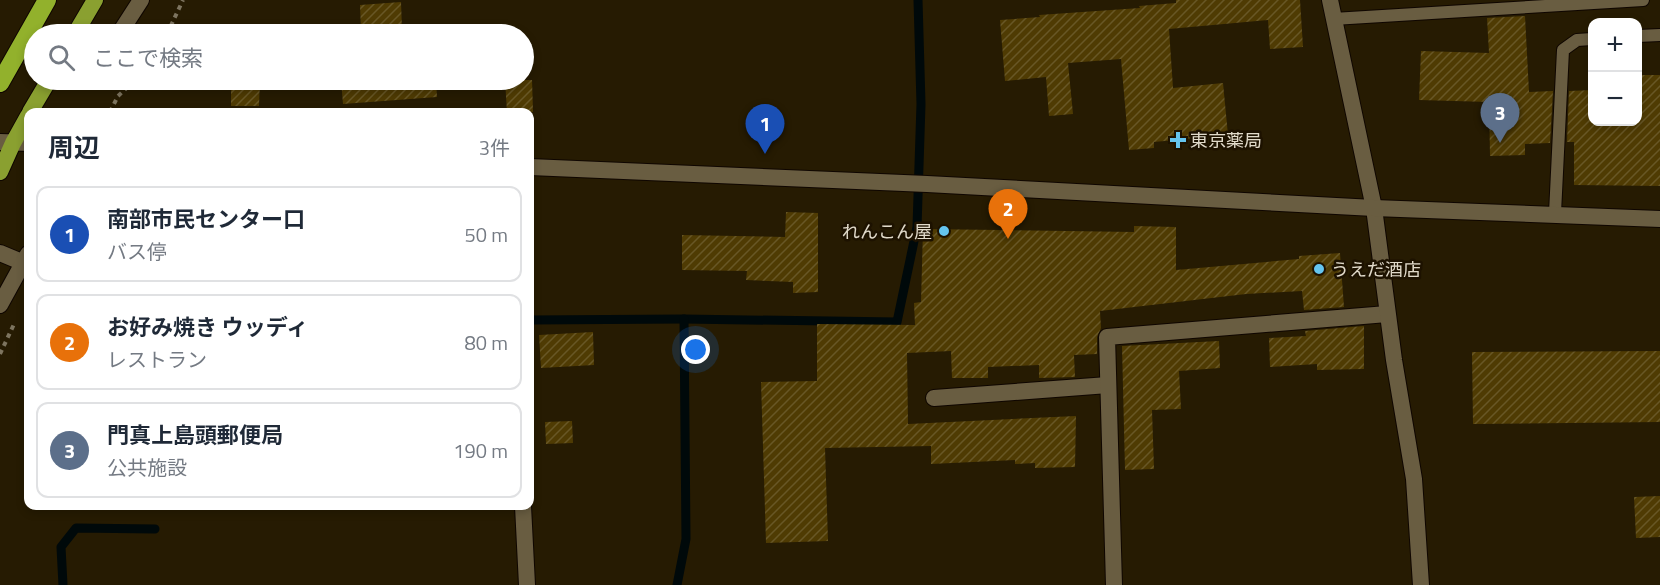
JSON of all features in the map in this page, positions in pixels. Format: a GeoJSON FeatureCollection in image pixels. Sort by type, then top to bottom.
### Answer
{"type":"FeatureCollection","features":[{"type":"Feature","properties":{"kind":"highway"},"geometry":{"type":"LineString","coordinates":[[33,24],[47,0]]}},
{"type":"Feature","properties":{"kind":"highway"},"geometry":{"type":"LineString","coordinates":[[81,24],[95,0]]}},
{"type":"Feature","properties":{"kind":"highway"},"geometry":{"type":"LineString","coordinates":[[0,83],[24,41]]}},
{"type":"Feature","properties":{"kind":"highway"},"geometry":{"type":"LineString","coordinates":[[33,108],[43,90]]}},
{"type":"Feature","properties":{"kind":"highway"},"geometry":{"type":"LineString","coordinates":[[0,172],[24,124]]}},
{"type":"Feature","properties":{"kind":"street"},"geometry":{"type":"LineString","coordinates":[[125,24],[141,0]]}},
{"type":"Feature","properties":{"kind":"street"},"geometry":{"type":"LineString","coordinates":[[1330,0],[1374,208],[1414,479],[1421,585]]}},
{"type":"Feature","properties":{"kind":"street"},"geometry":{"type":"LineString","coordinates":[[534,167],[927,184],[1374,208],[1555,213],[1660,219]]}},
{"type":"Feature","properties":{"kind":"street"},"geometry":{"type":"LineString","coordinates":[[0,253],[24,258]]}},
{"type":"Feature","properties":{"kind":"street"},"geometry":{"type":"LineString","coordinates":[[0,305],[24,262]]}},
{"type":"Feature","properties":{"kind":"street"},"geometry":{"type":"LineString","coordinates":[[1114,585],[1107,338],[1388,314]]}},
{"type":"Feature","properties":{"kind":"street"},"geometry":{"type":"LineString","coordinates":[[934,398],[1108,385]]}},
{"type":"Feature","properties":{"kind":"street"},"geometry":{"type":"LineString","coordinates":[[523,510],[527,585]]}},
{"type":"Feature","properties":{"kind":"lane"},"geometry":{"type":"LineString","coordinates":[[1334,18],[1643,0]]}},
{"type":"Feature","properties":{"kind":"lane"},"geometry":{"type":"LineString","coordinates":[[1642,36],[1660,35]]}},
{"type":"Feature","properties":{"kind":"lane"},"geometry":{"type":"LineString","coordinates":[[1555,213],[1563,50],[1577,40],[1588,39]]}},
{"type":"Feature","properties":{"kind":"path"},"geometry":{"type":"LineString","coordinates":[[172,24],[183,0]]}},
{"type":"Feature","properties":{"kind":"path"},"geometry":{"type":"LineString","coordinates":[[112,108],[118,96],[124,90]]}},
{"type":"Feature","properties":{"kind":"building"},"geometry":{"type":"Polygon","coordinates":[[[1176,0],[1300,0],[1303,47],[1270,49],[1268,20],[1169,29],[1173,88],[1223,83],[1228,135],[1154,142],[1154,148],[1129,150],[1121,59],[1068,63],[1073,114],[1049,116],[1046,77],[1005,81],[1000,20],[1140,8],[1139,6],[1176,3],[1176,0]]]}},
{"type":"Feature","properties":{"kind":"building"},"geometry":{"type":"Polygon","coordinates":[[[401,2],[402,24],[361,24],[360,5],[401,2]]]}},
{"type":"Feature","properties":{"kind":"building"},"geometry":{"type":"Polygon","coordinates":[[[1525,16],[1529,92],[1553,91],[1550,143],[1525,144],[1525,155],[1490,156],[1489,102],[1419,100],[1421,51],[1489,53],[1487,18],[1525,16]]]}},
{"type":"Feature","properties":{"kind":"building"},"geometry":{"type":"Polygon","coordinates":[[[1642,75],[1660,75],[1660,186],[1574,185],[1574,142],[1567,142],[1569,91],[1588,90],[1588,126],[1642,126],[1642,75]]]}},
{"type":"Feature","properties":{"kind":"building"},"geometry":{"type":"Polygon","coordinates":[[[231,90],[260,90],[259,106],[231,106],[231,90]]]}},
{"type":"Feature","properties":{"kind":"building"},"geometry":{"type":"Polygon","coordinates":[[[342,90],[437,90],[437,97],[343,104],[342,90]]]}},
{"type":"Feature","properties":{"kind":"building"},"geometry":{"type":"Polygon","coordinates":[[[506,90],[532,90],[533,108],[507,108],[506,90]]]}},
{"type":"Feature","properties":{"kind":"building"},"geometry":{"type":"Polygon","coordinates":[[[786,212],[818,213],[818,292],[793,293],[793,282],[746,280],[747,271],[682,270],[682,235],[785,237],[786,212]]]}},
{"type":"Feature","properties":{"kind":"building"},"geometry":{"type":"Polygon","coordinates":[[[1134,226],[1176,227],[1176,270],[1340,253],[1344,307],[1304,310],[1302,291],[1246,294],[1100,311],[1101,328],[1097,337],[1097,354],[1074,355],[1075,377],[1039,378],[1039,365],[988,367],[988,378],[952,378],[951,351],[907,353],[908,424],[1076,416],[1075,467],[1035,468],[1035,463],[1015,464],[1015,460],[931,464],[931,446],[825,448],[828,541],[766,543],[761,382],[817,381],[817,324],[915,325],[914,303],[921,302],[923,229],[1134,232],[1134,226]]]}},
{"type":"Feature","properties":{"kind":"building"},"geometry":{"type":"Polygon","coordinates":[[[1364,326],[1364,369],[1317,370],[1317,364],[1270,367],[1269,338],[1306,336],[1305,331],[1364,326]]]}},
{"type":"Feature","properties":{"kind":"building"},"geometry":{"type":"Polygon","coordinates":[[[593,332],[594,365],[541,368],[539,335],[593,332]]]}},
{"type":"Feature","properties":{"kind":"building"},"geometry":{"type":"Polygon","coordinates":[[[1219,341],[1220,368],[1179,371],[1181,409],[1152,410],[1154,469],[1125,470],[1122,346],[1219,341]]]}},
{"type":"Feature","properties":{"kind":"building"},"geometry":{"type":"Polygon","coordinates":[[[1660,351],[1660,422],[1473,424],[1472,352],[1660,351]]]}},
{"type":"Feature","properties":{"kind":"building"},"geometry":{"type":"Polygon","coordinates":[[[572,421],[573,443],[546,444],[545,422],[572,421]]]}},
{"type":"Feature","properties":{"kind":"building"},"geometry":{"type":"Polygon","coordinates":[[[1660,496],[1660,537],[1636,538],[1634,497],[1660,496]]]}},
{"type":"Feature","properties":{"kind":"waterway"},"geometry":{"type":"LineString","coordinates":[[534,320],[684,319],[897,322],[917,227],[921,104],[918,0]]}},
{"type":"Feature","properties":{"kind":"waterway"},"geometry":{"type":"LineString","coordinates":[[677,585],[686,539],[684,319]]}},
{"type":"Feature","properties":{"kind":"waterway"},"geometry":{"type":"LineString","coordinates":[[63,585],[61,547],[76,528],[155,529]]}},
{"type":"Feature","properties":{"kind":"place","name":"東京薬局"},"geometry":{"type":"Point","coordinates":[1178,140]}},
{"type":"Feature","properties":{"kind":"place","name":"門真上島頭郵便局"},"geometry":{"type":"Point","coordinates":[1500,143]}},
{"type":"Feature","properties":{"kind":"place","name":"南部市民センター口"},"geometry":{"type":"Point","coordinates":[765,154]}},
{"type":"Feature","properties":{"kind":"place","name":"れんこん屋"},"geometry":{"type":"Point","coordinates":[944,231]}},
{"type":"Feature","properties":{"kind":"place","name":"お好み焼き ウッディ"},"geometry":{"type":"Point","coordinates":[1008,239]}},
{"type":"Feature","properties":{"kind":"place","name":"うえだ酒店"},"geometry":{"type":"Point","coordinates":[1319,269]}}]}
